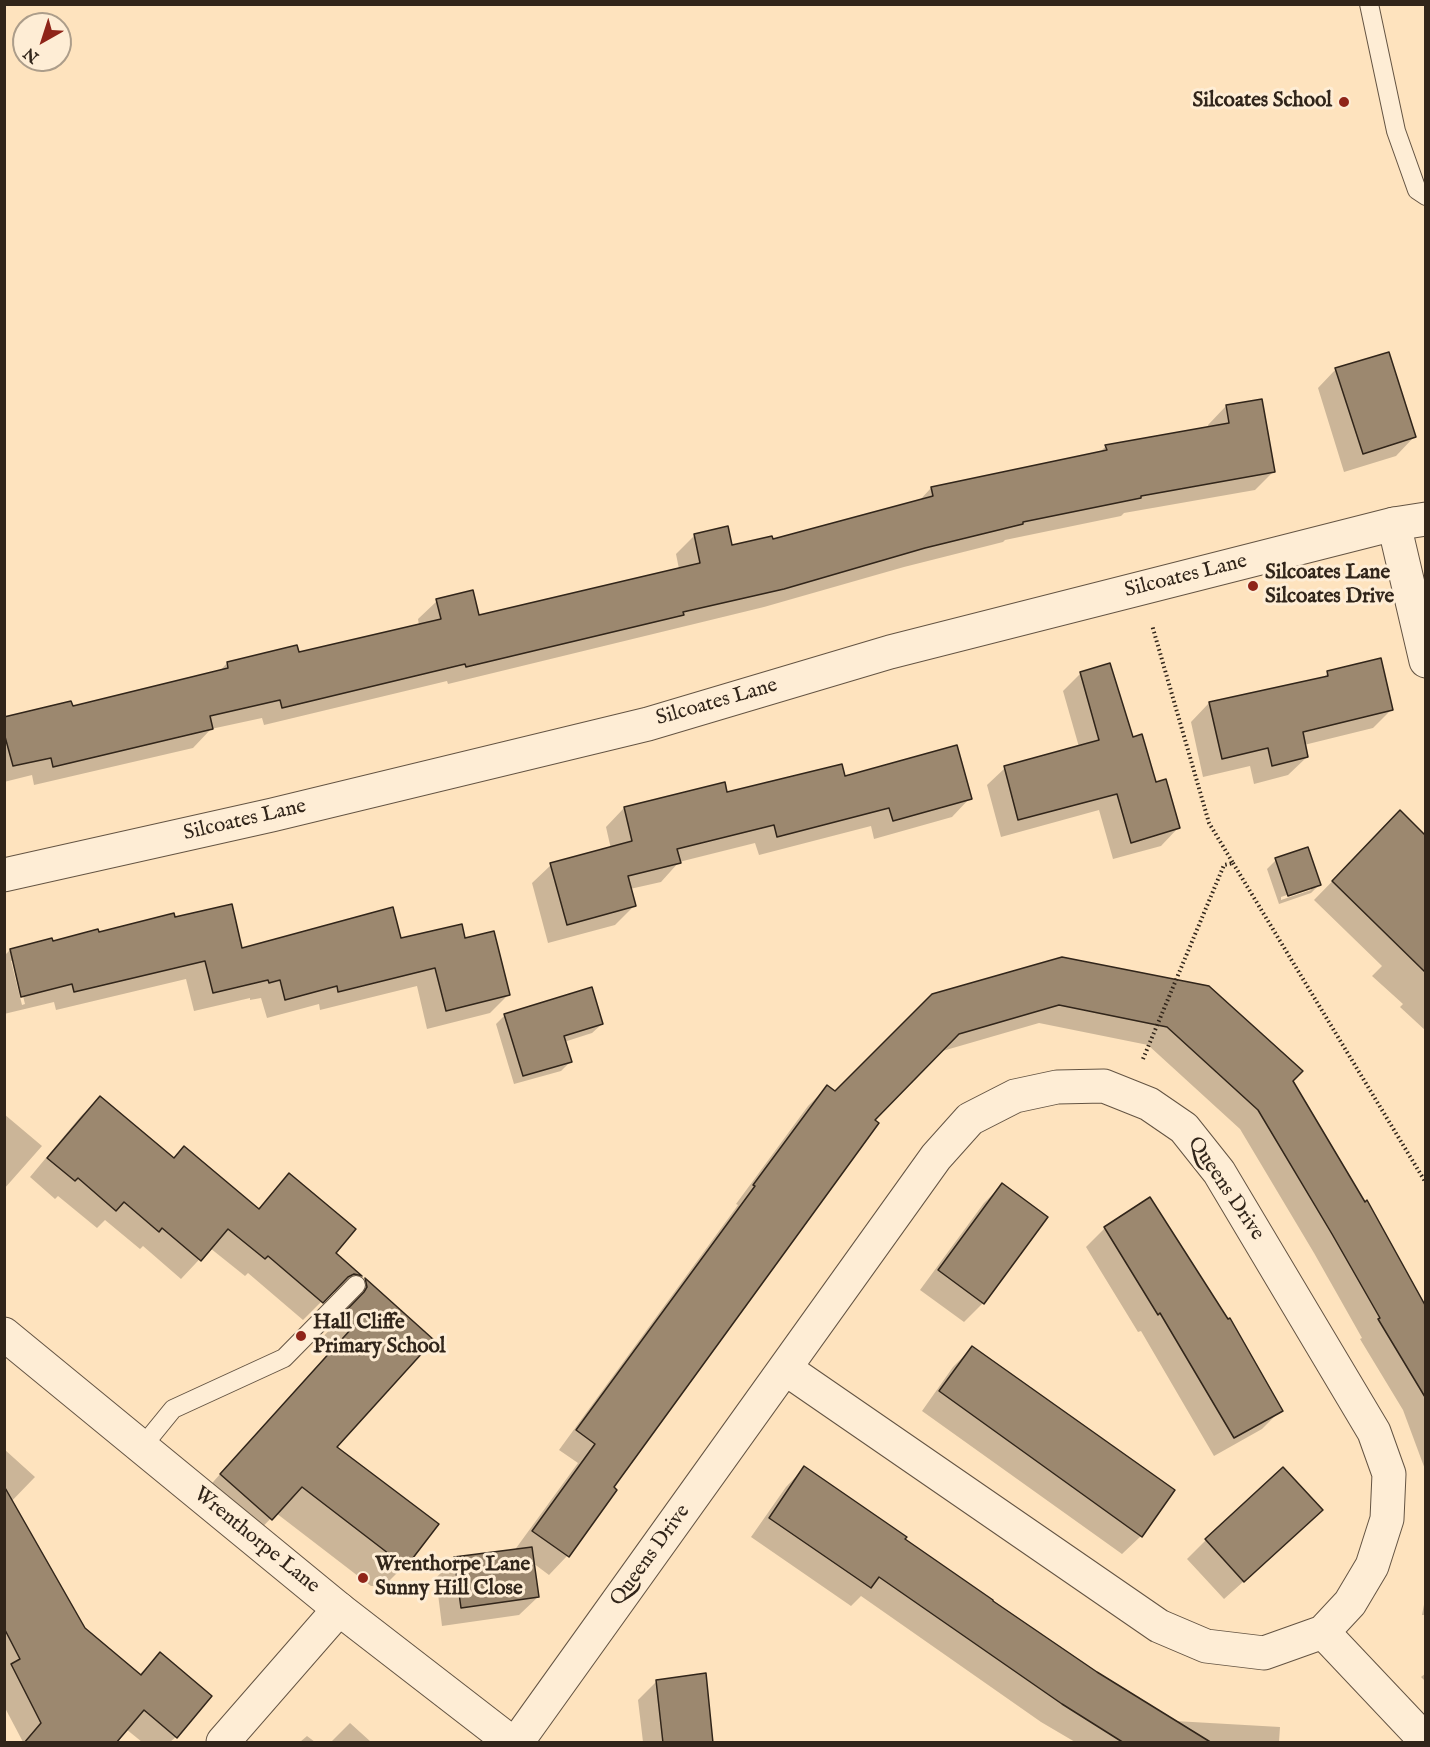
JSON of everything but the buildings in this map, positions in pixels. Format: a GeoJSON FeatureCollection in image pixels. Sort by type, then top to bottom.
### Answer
{"type":"FeatureCollection","features":[{"type":"Feature","properties":{"kind":"street","name":"Silcoates Lane"},"geometry":{"type":"LineString","coordinates":[[4,875],[272,815],[648,724],[890,652],[1410,521]]}},
{"type":"Feature","properties":{"kind":"street"},"geometry":{"type":"LineString","coordinates":[[1410,521],[1425,661]]}},
{"type":"Feature","properties":{"kind":"street","name":"Queens Drive"},"geometry":{"type":"LineString","coordinates":[[517,1743],[936,1157],[970,1119],[1015,1096],[1057,1087],[1104,1086],[1149,1104],[1184,1128],[1219,1172],[1374,1432],[1389,1474],[1387,1519],[1372,1566],[1350,1603],[1323,1632],[1264,1653],[1206,1646],[1159,1626],[786,1369]]}},
{"type":"Feature","properties":{"kind":"street","name":"Wrenthorpe Lane"},"geometry":{"type":"LineString","coordinates":[[4,1334],[339,1609],[511,1743]]}},
{"type":"Feature","properties":{"kind":"street"},"geometry":{"type":"LineString","coordinates":[[223,1743],[339,1609]]}},
{"type":"Feature","properties":{"kind":"street"},"geometry":{"type":"LineString","coordinates":[[1323,1632],[1425,1741]]}},
{"type":"Feature","properties":{"kind":"lane"},"geometry":{"type":"LineString","coordinates":[[1369,4],[1396,131],[1417,190],[1425,196]]}},
{"type":"Feature","properties":{"kind":"lane"},"geometry":{"type":"LineString","coordinates":[[142,1447],[173,1409],[284,1358],[356,1285]]}},
{"type":"Feature","properties":{"kind":"path"},"geometry":{"type":"LineString","coordinates":[[1142,589],[1209,823],[1425,1183]]}},
{"type":"Feature","properties":{"kind":"path"},"geometry":{"type":"LineString","coordinates":[[1128,1096],[1224,865],[1233,863]]}},
{"type":"Feature","properties":{"kind":"place","name":"Silcoates School"},"geometry":{"type":"Point","coordinates":[1344,102]}},
{"type":"Feature","properties":{"kind":"place","name":"Silcoates Lane Silcoates Drive"},"geometry":{"type":"Point","coordinates":[1253,586]}},
{"type":"Feature","properties":{"kind":"place","name":"Hall Cliffe Primary School"},"geometry":{"type":"Point","coordinates":[301,1336]}},
{"type":"Feature","properties":{"kind":"place","name":"Wrenthorpe Lane Sunny Hill Close"},"geometry":{"type":"Point","coordinates":[363,1578]}}]}
